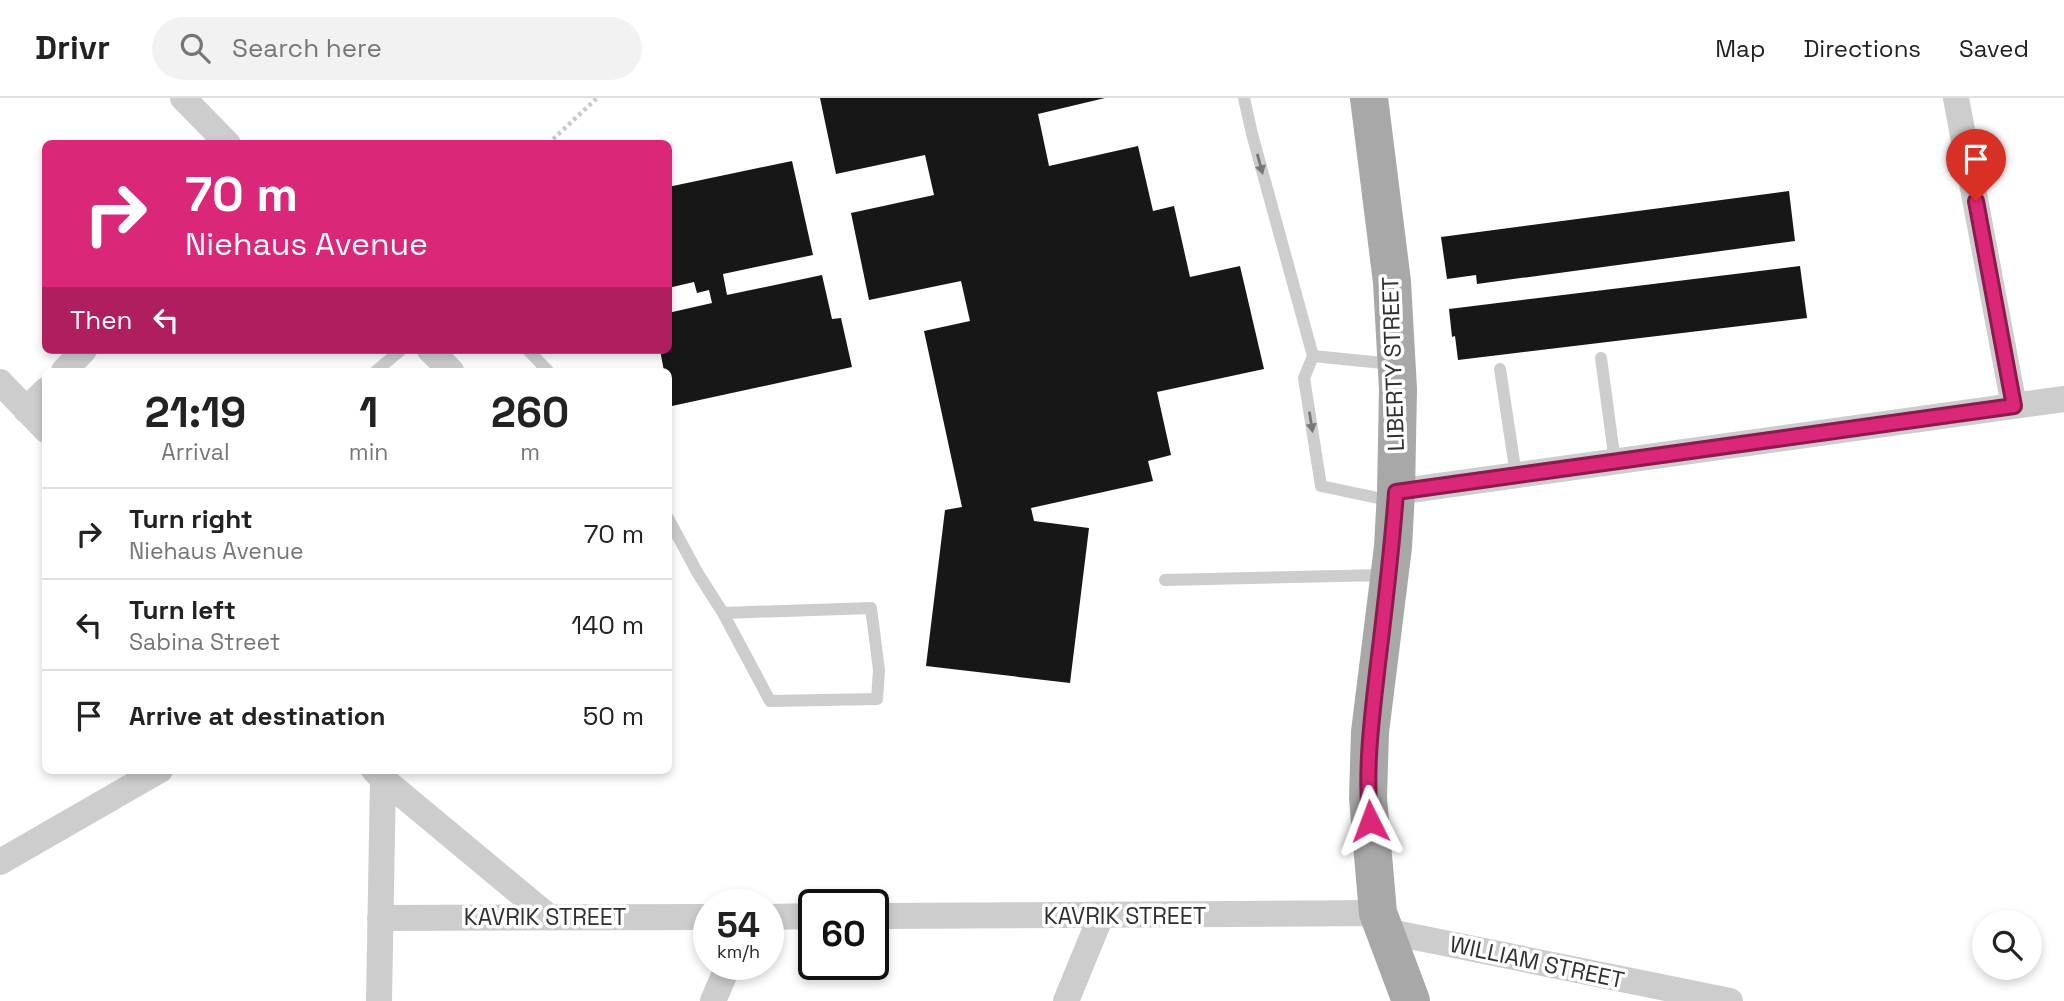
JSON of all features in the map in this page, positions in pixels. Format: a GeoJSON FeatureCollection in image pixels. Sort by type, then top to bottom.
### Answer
{"type":"FeatureCollection","features":[{"type":"Feature","properties":{"kind":"main road","name":"LIBERTY STREET"},"geometry":{"type":"LineString","coordinates":[[1369,98],[1392,282],[1396,364],[1396,497],[1369,746],[1368,798],[1381,922],[1411,1001]]}},
{"type":"Feature","properties":{"kind":"street"},"geometry":{"type":"LineString","coordinates":[[183,98],[224,140]]}},
{"type":"Feature","properties":{"kind":"street"},"geometry":{"type":"LineString","coordinates":[[1956,98],[2014,406]]}},
{"type":"Feature","properties":{"kind":"street"},"geometry":{"type":"LineString","coordinates":[[67,368],[80,354]]}},
{"type":"Feature","properties":{"kind":"street"},"geometry":{"type":"LineString","coordinates":[[0,383],[42,426]]}},
{"type":"Feature","properties":{"kind":"street"},"geometry":{"type":"LineString","coordinates":[[26,410],[42,394]]}},
{"type":"Feature","properties":{"kind":"street"},"geometry":{"type":"LineString","coordinates":[[1396,497],[1516,475],[2064,399]]}},
{"type":"Feature","properties":{"kind":"street"},"geometry":{"type":"LineString","coordinates":[[0,862],[153,774]]}},
{"type":"Feature","properties":{"kind":"street"},"geometry":{"type":"LineString","coordinates":[[378,775],[549,917]]}},
{"type":"Feature","properties":{"kind":"street"},"geometry":{"type":"LineString","coordinates":[[378,775],[379,1001]]}},
{"type":"Feature","properties":{"kind":"street","name":"KAVRIK STREET"},"geometry":{"type":"LineString","coordinates":[[889,916],[1101,916],[1381,922]]}},
{"type":"Feature","properties":{"kind":"street"},"geometry":{"type":"LineString","coordinates":[[1066,1001],[1101,916]]}},
{"type":"Feature","properties":{"kind":"street","name":"KAVRIK STREET"},"geometry":{"type":"LineString","coordinates":[[380,918],[693,917]]}},
{"type":"Feature","properties":{"kind":"street","name":"WILLIAM STREET"},"geometry":{"type":"LineString","coordinates":[[1381,922],[1730,1001]]}},
{"type":"Feature","properties":{"kind":"street"},"geometry":{"type":"LineString","coordinates":[[713,1001],[722,980]]}},
{"type":"Feature","properties":{"kind":"lane"},"geometry":{"type":"LineString","coordinates":[[1244,98],[1313,356],[1304,378],[1321,486],[1396,497]]}},
{"type":"Feature","properties":{"kind":"lane"},"geometry":{"type":"LineString","coordinates":[[380,368],[396,354]]}},
{"type":"Feature","properties":{"kind":"lane"},"geometry":{"type":"LineString","coordinates":[[532,354],[545,368]]}},
{"type":"Feature","properties":{"kind":"lane"},"geometry":{"type":"LineString","coordinates":[[1313,356],[1396,364]]}},
{"type":"Feature","properties":{"kind":"lane"},"geometry":{"type":"LineString","coordinates":[[1601,358],[1615,462]]}},
{"type":"Feature","properties":{"kind":"lane"},"geometry":{"type":"LineString","coordinates":[[1500,369],[1516,475]]}},
{"type":"Feature","properties":{"kind":"lane"},"geometry":{"type":"LineString","coordinates":[[672,525],[770,701],[877,699],[879,670],[871,608],[723,614]]}},
{"type":"Feature","properties":{"kind":"lane"},"geometry":{"type":"LineString","coordinates":[[1165,580],[1389,575]]}},
{"type":"Feature","properties":{"kind":"path"},"geometry":{"type":"LineString","coordinates":[[552,140],[597,98]]}},
{"type":"Feature","properties":{"kind":"building"},"geometry":{"type":"Polygon","coordinates":[[[820,98],[1105,98],[1038,114],[1049,166],[1138,146],[1153,211],[1174,206],[1190,277],[1240,266],[1264,369],[1157,392],[1171,455],[1148,461],[1153,481],[1031,508],[1034,521],[1089,528],[1070,683],[926,666],[945,510],[962,507],[924,331],[970,321],[961,281],[869,300],[851,213],[934,195],[925,155],[836,174],[820,98]]]}},
{"type":"Feature","properties":{"kind":"building"},"geometry":{"type":"Polygon","coordinates":[[[792,161],[813,255],[723,274],[727,295],[822,275],[832,319],[841,318],[852,367],[672,406],[672,368],[663,368],[661,354],[672,354],[672,312],[712,303],[709,290],[697,293],[694,282],[672,287],[672,186],[792,161]]]}},
{"type":"Feature","properties":{"kind":"building"},"geometry":{"type":"Polygon","coordinates":[[[1789,191],[1795,241],[1477,284],[1476,275],[1447,279],[1441,237],[1789,191]]]}},
{"type":"Feature","properties":{"kind":"building"},"geometry":{"type":"Polygon","coordinates":[[[1800,266],[1807,318],[1458,360],[1455,336],[1452,337],[1449,309],[1800,266]]]}},
{"type":"Feature","properties":{"kind":"route"},"geometry":{"type":"LineString","coordinates":[[1370,821],[1370,732],[1393,547],[1396,492],[2014,406],[1976,201]]}}]}
